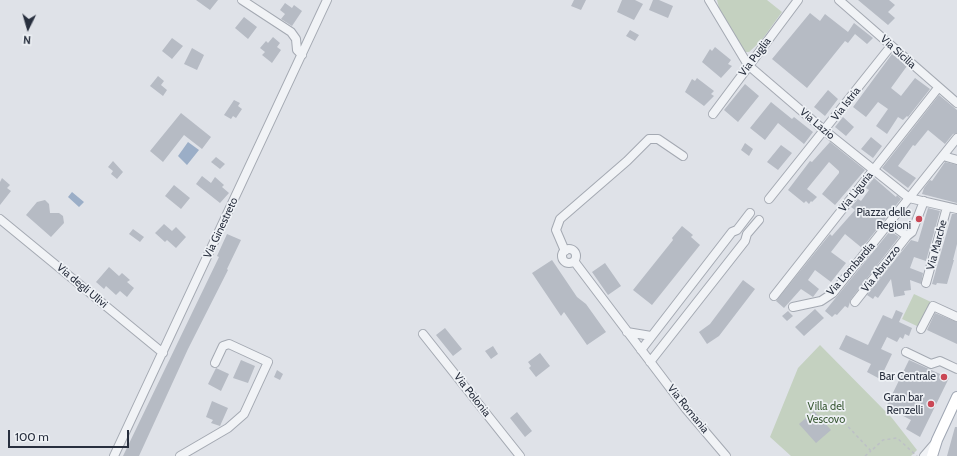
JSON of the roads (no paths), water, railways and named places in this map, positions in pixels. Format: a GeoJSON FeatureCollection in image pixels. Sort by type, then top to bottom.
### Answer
{"type":"FeatureCollection","features":[{"type":"Feature","properties":{"kind":"main road"},"geometry":{"type":"LineString","coordinates":[[932,456],[937,440],[957,398]]}},
{"type":"Feature","properties":{"kind":"street"},"geometry":{"type":"LineString","coordinates":[[242,0],[291,32],[296,39],[297,50],[302,56]]}},
{"type":"Feature","properties":{"kind":"street","name":"Via Ginestreto"},"geometry":{"type":"LineString","coordinates":[[114,456],[327,0]]}},
{"type":"Feature","properties":{"kind":"street","name":"Via Lazio"},"geometry":{"type":"LineString","coordinates":[[710,0],[748,65],[825,131],[909,198],[957,209]]}},
{"type":"Feature","properties":{"kind":"street","name":"Via Puglia"},"geometry":{"type":"LineString","coordinates":[[713,114],[748,65],[798,0]]}},
{"type":"Feature","properties":{"kind":"street","name":"Via Sicilia"},"geometry":{"type":"LineString","coordinates":[[839,0],[957,103]]}},
{"type":"Feature","properties":{"kind":"street","name":"Via Istria"},"geometry":{"type":"LineString","coordinates":[[769,199],[825,131],[891,46]]}},
{"type":"Feature","properties":{"kind":"street","name":"Via Liguria"},"geometry":{"type":"LineString","coordinates":[[774,296],[938,88]]}},
{"type":"Feature","properties":{"kind":"street","name":"Via Lombardia"},"geometry":{"type":"LineString","coordinates":[[793,307],[818,302],[831,295],[957,138]]}},
{"type":"Feature","properties":{"kind":"street","name":"Via Romania"},"geometry":{"type":"LineString","coordinates":[[683,156],[658,139],[646,142],[627,161],[560,219],[556,230],[565,251],[563,254],[564,260],[568,263],[574,261],[686,409],[726,456]]}},
{"type":"Feature","properties":{"kind":"street"},"geometry":{"type":"LineString","coordinates":[[943,156],[957,160]]}},
{"type":"Feature","properties":{"kind":"street"},"geometry":{"type":"LineString","coordinates":[[889,223],[907,236],[912,232],[924,201]]}},
{"type":"Feature","properties":{"kind":"street","name":"Via Marche"},"geometry":{"type":"LineString","coordinates":[[926,283],[947,207]]}},
{"type":"Feature","properties":{"kind":"street"},"geometry":{"type":"LineString","coordinates":[[641,350],[732,232],[737,230],[750,212]]}},
{"type":"Feature","properties":{"kind":"street","name":"Via degli Ulivi"},"geometry":{"type":"LineString","coordinates":[[0,219],[163,353]]}},
{"type":"Feature","properties":{"kind":"street"},"geometry":{"type":"LineString","coordinates":[[650,362],[745,241],[746,234],[759,220]]}},
{"type":"Feature","properties":{"kind":"street","name":"Via Abruzzo"},"geometry":{"type":"LineString","coordinates":[[855,302],[907,236]]}},
{"type":"Feature","properties":{"kind":"street"},"geometry":{"type":"LineString","coordinates":[[921,329],[932,306],[957,317]]}},
{"type":"Feature","properties":{"kind":"street"},"geometry":{"type":"LineString","coordinates":[[627,332],[651,336]]}},
{"type":"Feature","properties":{"kind":"street","name":"Via Polonia"},"geometry":{"type":"LineString","coordinates":[[424,334],[520,456]]}},
{"type":"Feature","properties":{"kind":"street"},"geometry":{"type":"LineString","coordinates":[[180,456],[228,428],[244,414],[268,362],[228,344],[223,346],[215,363]]}},
{"type":"Feature","properties":{"kind":"street"},"geometry":{"type":"LineString","coordinates":[[906,352],[931,364],[940,361],[957,369]]}},
{"type":"Feature","properties":{"kind":"street"},"geometry":{"type":"LineString","coordinates":[[924,456],[937,440]]}},
{"type":"Feature","properties":{"kind":"water"},"geometry":{"type":"Polygon","coordinates":[[[188,142],[199,150],[187,165],[178,156],[188,142]]]}},
{"type":"Feature","properties":{"kind":"water"},"geometry":{"type":"Polygon","coordinates":[[[72,192],[84,202],[79,207],[68,197],[72,192]]]}},
{"type":"Feature","properties":{"kind":"place","name":"Piazza delle Regioni"},"geometry":{"type":"Point","coordinates":[919,219]}},
{"type":"Feature","properties":{"kind":"place","name":"Bar Centrale"},"geometry":{"type":"Point","coordinates":[944,377]}},
{"type":"Feature","properties":{"kind":"place","name":"Gran bar Renzelli"},"geometry":{"type":"Point","coordinates":[931,404]}},
{"type":"Feature","properties":{"kind":"park label","name":"Villa del Vescovo"},"geometry":{"type":"Point","coordinates":[826,413]}}]}
